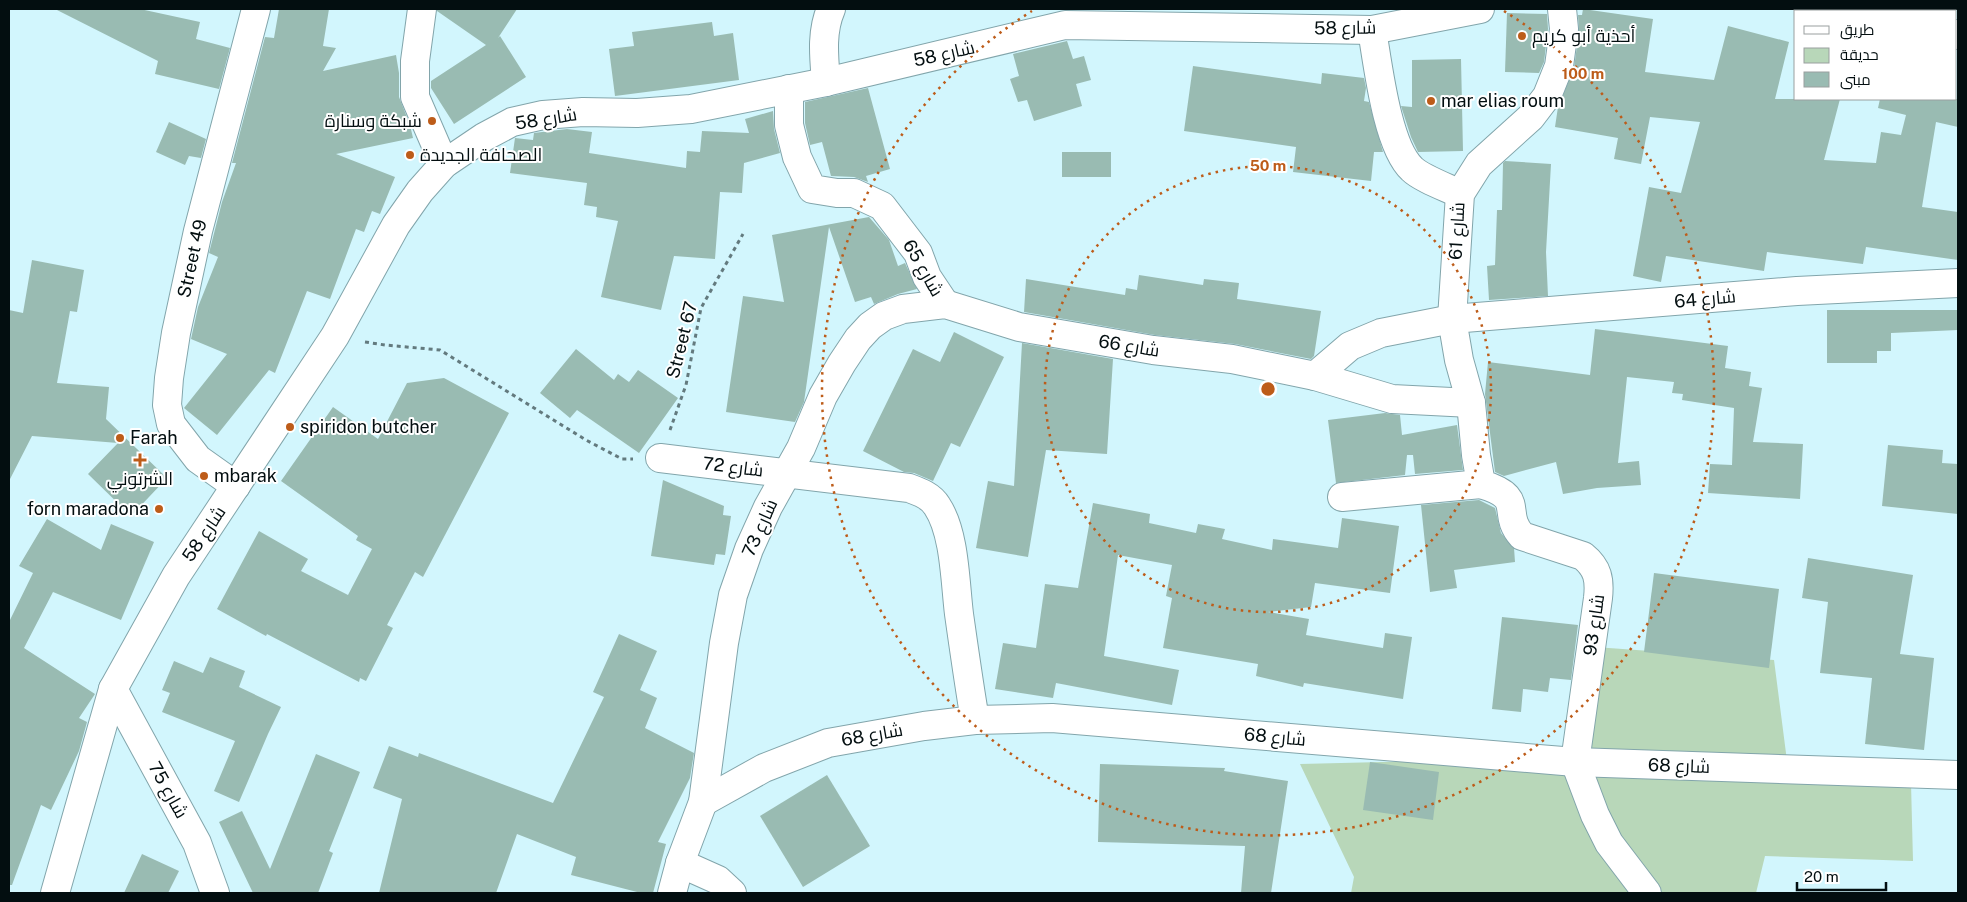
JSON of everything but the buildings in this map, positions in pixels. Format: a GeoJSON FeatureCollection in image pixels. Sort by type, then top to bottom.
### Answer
{"type":"FeatureCollection","features":[{"type":"Feature","properties":{"kind":"street","name":"Street 49"},"geometry":{"type":"LineString","coordinates":[[236,486],[198,459],[171,424],[167,405],[176,333],[198,231],[256,9]]}},
{"type":"Feature","properties":{"kind":"street"},"geometry":{"type":"LineString","coordinates":[[422,9],[414,61],[415,97],[444,164]]}},
{"type":"Feature","properties":{"kind":"street"},"geometry":{"type":"LineString","coordinates":[[826,82],[823,48],[827,19],[831,9]]}},
{"type":"Feature","properties":{"kind":"street","name":"شارع 58"},"geometry":{"type":"LineString","coordinates":[[55,893],[113,689],[176,576],[335,336],[396,225],[420,191],[444,164],[484,138],[512,122],[543,115],[583,112],[637,114],[691,109],[788,88],[826,82],[1063,17],[1372,30],[1480,9]]}},
{"type":"Feature","properties":{"kind":"street"},"geometry":{"type":"LineString","coordinates":[[1460,194],[1479,164],[1531,117],[1547,96],[1559,66],[1564,29],[1562,9]]}},
{"type":"Feature","properties":{"kind":"street","name":"شارع 61"},"geometry":{"type":"LineString","coordinates":[[1372,30],[1391,131],[1401,154],[1412,170],[1460,194],[1452,318]]}},
{"type":"Feature","properties":{"kind":"street","name":"شارع 65"},"geometry":{"type":"LineString","coordinates":[[788,88],[789,125],[798,157],[812,189],[837,193],[854,193],[882,206],[918,253],[927,276],[945,304]]}},
{"type":"Feature","properties":{"kind":"street","name":"شارع 64"},"geometry":{"type":"LineString","coordinates":[[1452,318],[1797,291],[1958,283]]}},
{"type":"Feature","properties":{"kind":"street","name":"شارع 66"},"geometry":{"type":"LineString","coordinates":[[945,304],[1018,326],[1153,350],[1232,360],[1315,376],[1392,400],[1471,403]]}},
{"type":"Feature","properties":{"kind":"street","name":"شارع 73"},"geometry":{"type":"LineString","coordinates":[[703,802],[724,643],[733,595],[749,549],[768,507],[801,448],[823,396],[858,339],[870,326],[884,316],[903,310],[945,304]]}},
{"type":"Feature","properties":{"kind":"street"},"geometry":{"type":"LineString","coordinates":[[1315,376],[1350,346],[1381,333],[1452,318],[1459,360],[1471,403],[1476,456],[1481,484],[1342,497]]}},
{"type":"Feature","properties":{"kind":"street","name":"شارع 72"},"geometry":{"type":"LineString","coordinates":[[660,458],[909,488],[924,493],[937,505],[950,541],[975,720]]}},
{"type":"Feature","properties":{"kind":"street","name":"شارع 93"},"geometry":{"type":"LineString","coordinates":[[1481,484],[1500,490],[1505,494],[1510,501],[1517,530],[1522,536],[1583,556],[1596,571],[1600,585],[1575,762],[1595,815],[1609,843],[1647,893]]}},
{"type":"Feature","properties":{"kind":"street","name":"شارع 75"},"geometry":{"type":"LineString","coordinates":[[113,689],[197,843],[215,893]]}},
{"type":"Feature","properties":{"kind":"street","name":"شارع 68"},"geometry":{"type":"LineString","coordinates":[[703,802],[764,768],[828,743],[924,726],[975,720],[1052,718],[1575,762],[1958,775]]}},
{"type":"Feature","properties":{"kind":"street"},"geometry":{"type":"LineString","coordinates":[[672,893],[680,863],[703,802]]}},
{"type":"Feature","properties":{"kind":"street"},"geometry":{"type":"LineString","coordinates":[[680,863],[718,880],[732,893]]}},
{"type":"Feature","properties":{"kind":"path","name":"Street 67"},"geometry":{"type":"LineString","coordinates":[[660,458],[686,385],[701,308],[743,234]]}},
{"type":"Feature","properties":{"kind":"path"},"geometry":{"type":"LineString","coordinates":[[335,336],[384,346],[440,350],[586,440],[622,459],[660,458]]}},
{"type":"Feature","properties":{"kind":"green space"},"geometry":{"type":"Polygon","coordinates":[[[1595,647],[1774,660],[1787,761],[1911,783],[1913,861],[1765,856],[1756,893],[1351,893],[1354,877],[1300,764],[1587,757],[1595,647]]]}},
{"type":"Feature","properties":{"kind":"place","name":"أحذية أبو كريم"},"geometry":{"type":"Point","coordinates":[1522,36]}},
{"type":"Feature","properties":{"kind":"place","name":"mar elias roum"},"geometry":{"type":"Point","coordinates":[1431,101]}},
{"type":"Feature","properties":{"kind":"place","name":"شبكة وسنارة"},"geometry":{"type":"Point","coordinates":[432,121]}},
{"type":"Feature","properties":{"kind":"place","name":"الصحافة الجديدة"},"geometry":{"type":"Point","coordinates":[410,155]}},
{"type":"Feature","properties":{"kind":"place","name":"spiridon butcher"},"geometry":{"type":"Point","coordinates":[290,427]}},
{"type":"Feature","properties":{"kind":"place","name":"Farah"},"geometry":{"type":"Point","coordinates":[120,438]}},
{"type":"Feature","properties":{"kind":"place","name":"الشرتوني"},"geometry":{"type":"Point","coordinates":[140,460]}},
{"type":"Feature","properties":{"kind":"place","name":"mbarak"},"geometry":{"type":"Point","coordinates":[204,476]}},
{"type":"Feature","properties":{"kind":"place","name":"forn maradona"},"geometry":{"type":"Point","coordinates":[159,509]}}]}
